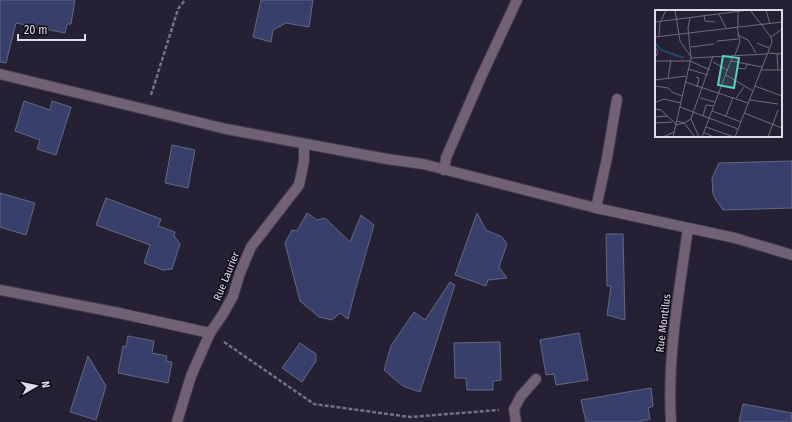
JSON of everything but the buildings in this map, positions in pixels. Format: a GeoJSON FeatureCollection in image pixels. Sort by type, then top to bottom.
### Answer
{"type":"FeatureCollection","features":[{"type":"Feature","properties":{"kind":"street"},"geometry":{"type":"LineString","coordinates":[[444,170],[446,158],[481,77],[517,0]]}},
{"type":"Feature","properties":{"kind":"street"},"geometry":{"type":"LineString","coordinates":[[0,74],[226,129],[423,164],[596,208],[735,238],[792,255]]}},
{"type":"Feature","properties":{"kind":"street"},"geometry":{"type":"LineString","coordinates":[[596,208],[607,158],[617,99]]}},
{"type":"Feature","properties":{"kind":"street","name":"Rue Laurier"},"geometry":{"type":"LineString","coordinates":[[177,422],[191,376],[210,333],[233,296],[240,272],[251,247],[299,185],[304,161],[304,144]]}},
{"type":"Feature","properties":{"kind":"street","name":"Rue Montilus"},"geometry":{"type":"LineString","coordinates":[[671,422],[669,392],[671,359],[688,228]]}},
{"type":"Feature","properties":{"kind":"street"},"geometry":{"type":"LineString","coordinates":[[0,290],[210,333]]}},
{"type":"Feature","properties":{"kind":"street"},"geometry":{"type":"LineString","coordinates":[[516,422],[514,409],[521,396],[536,379]]}},
{"type":"Feature","properties":{"kind":"path"},"geometry":{"type":"LineString","coordinates":[[146,110],[178,9],[186,0]]}},
{"type":"Feature","properties":{"kind":"path"},"geometry":{"type":"LineString","coordinates":[[210,333],[314,404],[410,417],[514,409]]}}]}
